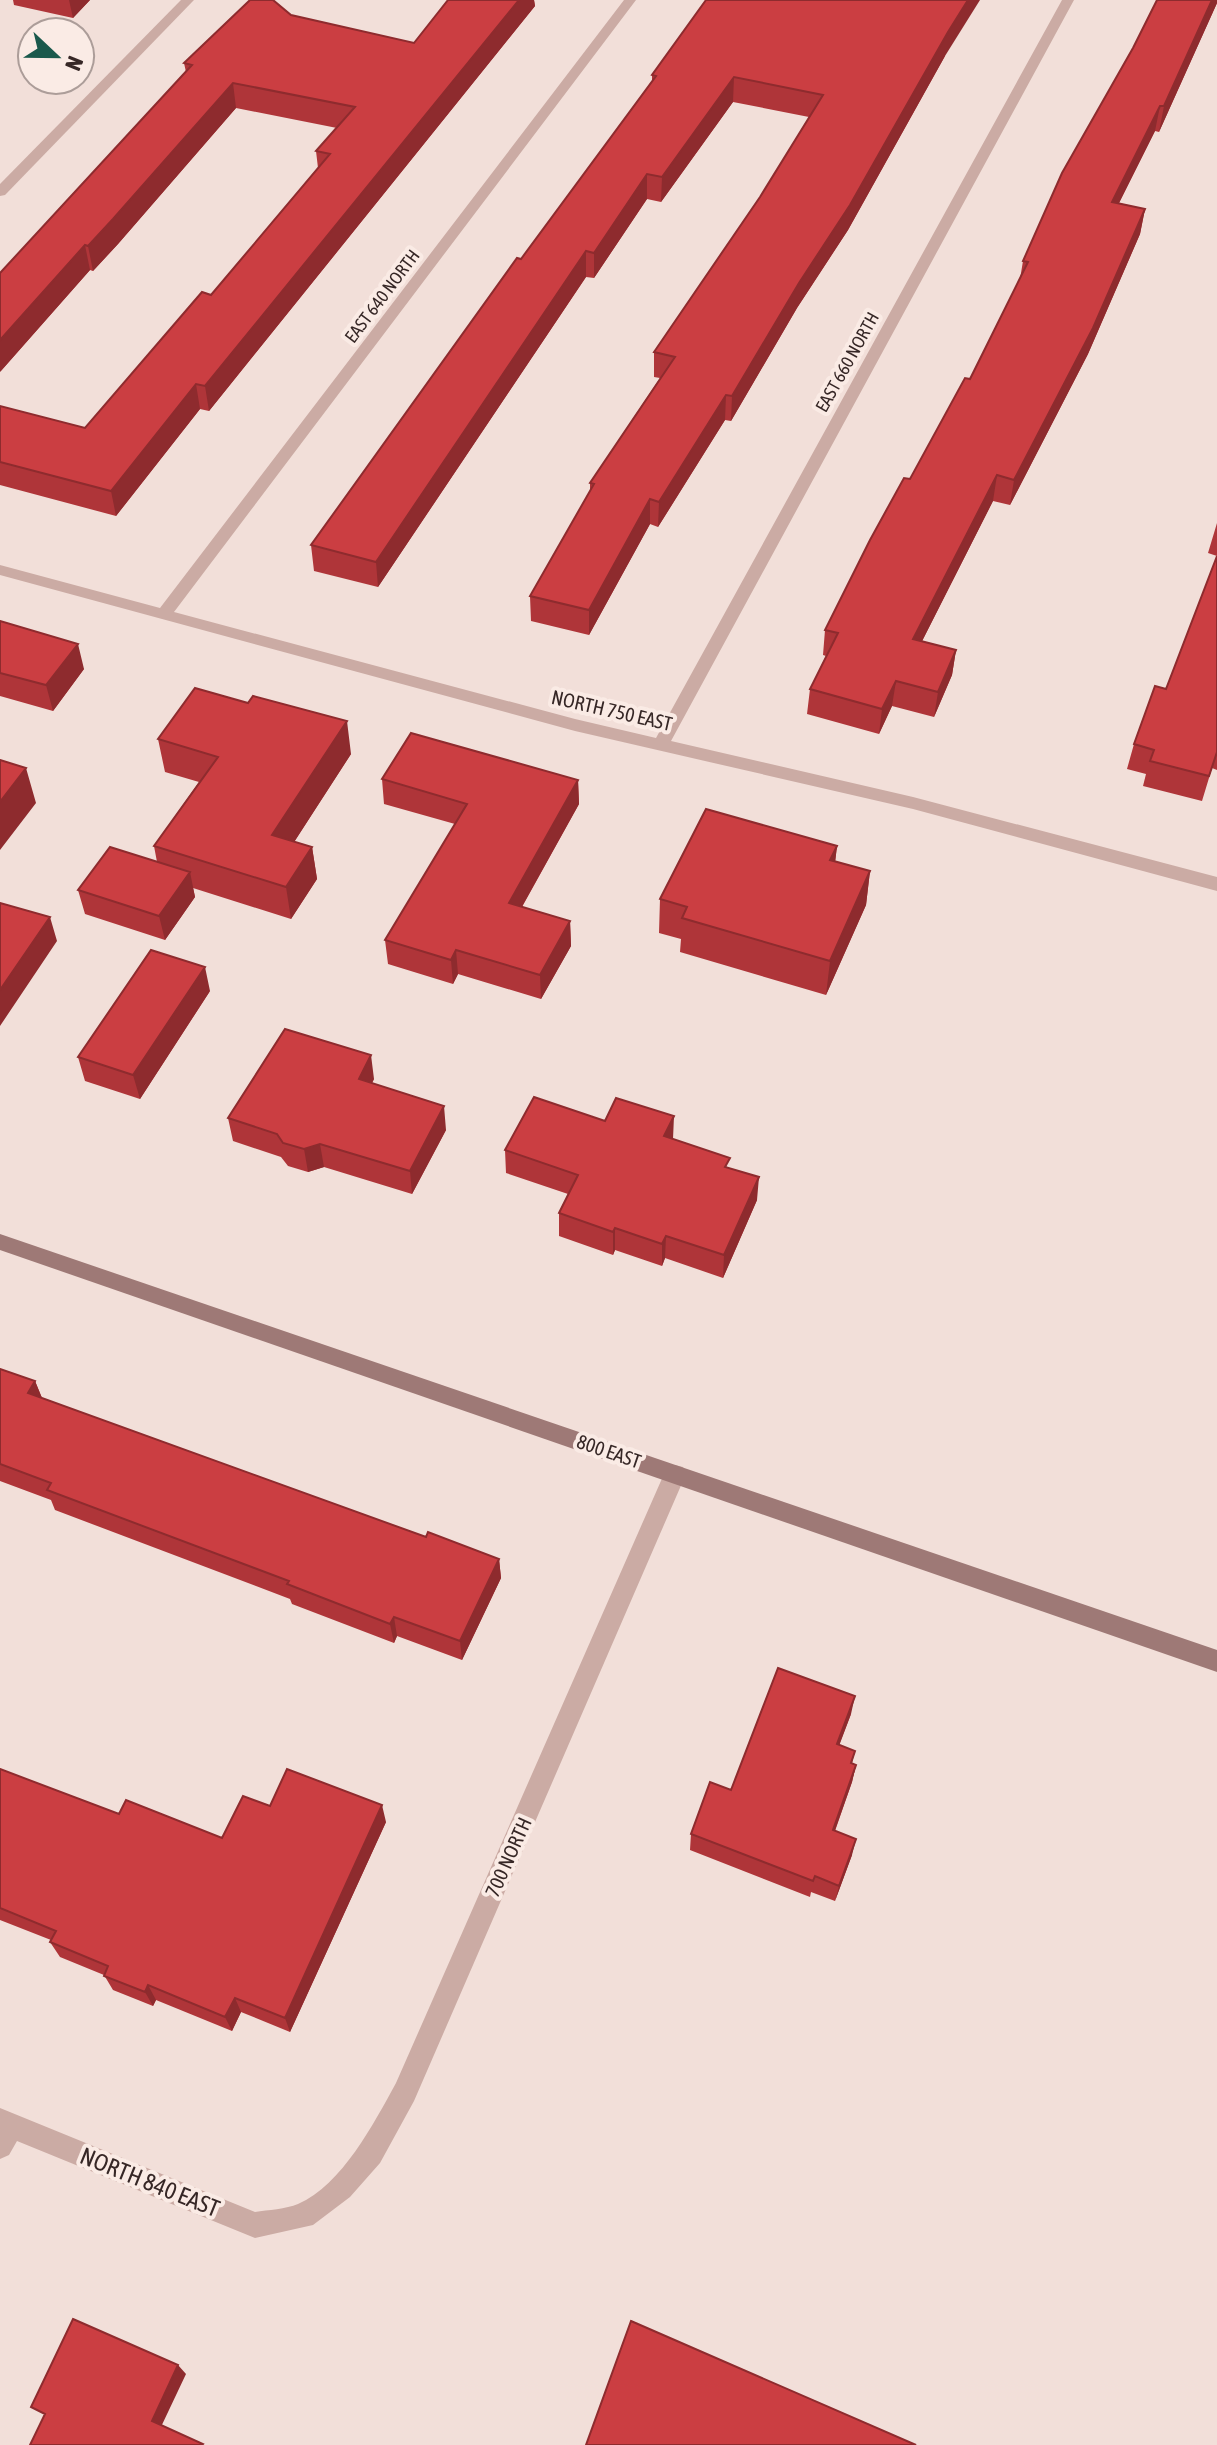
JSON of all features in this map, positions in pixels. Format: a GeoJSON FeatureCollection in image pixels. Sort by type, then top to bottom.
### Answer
{"type":"FeatureCollection","features":[{"type":"Feature","properties":{"kind":"main road","name":"800 EAST"},"geometry":{"type":"LineString","coordinates":[[0,1242],[1217,1661]]}},
{"type":"Feature","properties":{"kind":"street"},"geometry":{"type":"LineString","coordinates":[[0,192],[188,0]]}},
{"type":"Feature","properties":{"kind":"street","name":"EAST 640 NORTH"},"geometry":{"type":"LineString","coordinates":[[163,615],[630,0]]}},
{"type":"Feature","properties":{"kind":"street","name":"EAST 660 NORTH"},"geometry":{"type":"LineString","coordinates":[[661,744],[1068,0]]}},
{"type":"Feature","properties":{"kind":"street","name":"NORTH 750 EAST"},"geometry":{"type":"LineString","coordinates":[[0,570],[575,725],[913,803],[1217,884]]}},
{"type":"Feature","properties":{"kind":"street","name":"700 NORTH"},"geometry":{"type":"LineString","coordinates":[[304,2216],[341,2188],[371,2154],[405,2092],[675,1474]]}},
{"type":"Feature","properties":{"kind":"street","name":"NORTH 840 EAST"},"geometry":{"type":"LineString","coordinates":[[4,2131],[255,2225],[304,2216]]}},
{"type":"Feature","properties":{"kind":"building"},"geometry":{"type":"Polygon","coordinates":[[[250,0],[273,0],[291,15],[414,43],[448,0],[519,0],[205,386],[196,384],[111,491],[0,462],[0,406],[85,428],[202,292],[211,295],[330,154],[316,151],[355,107],[233,83],[113,219],[88,246],[85,245],[0,340],[0,273],[192,65],[184,63],[250,0]]]}},
{"type":"Feature","properties":{"kind":"building"},"geometry":{"type":"Polygon","coordinates":[[[706,0],[968,0],[850,205],[732,396],[726,395],[659,502],[650,499],[589,610],[530,596],[594,484],[590,483],[675,357],[654,352],[760,197],[823,95],[734,77],[662,177],[647,174],[594,253],[586,251],[376,562],[311,545],[517,258],[521,259],[656,76],[652,75],[706,0]]]}},
{"type":"Feature","properties":{"kind":"building"},"geometry":{"type":"Polygon","coordinates":[[[1157,0],[1212,0],[1164,106],[1160,106],[1112,202],[1145,209],[1093,328],[1014,480],[997,475],[913,639],[956,650],[938,692],[896,681],[882,709],[810,689],[838,633],[825,630],[870,540],[904,478],[910,479],[965,378],[970,379],[1028,262],[1023,261],[1062,173],[1157,0]]]}},
{"type":"Feature","properties":{"kind":"building"},"geometry":{"type":"Polygon","coordinates":[[[1217,556],[1217,752],[1209,776],[1150,761],[1154,750],[1134,744],[1155,686],[1166,689],[1217,556]]]}},
{"type":"Feature","properties":{"kind":"building"},"geometry":{"type":"Polygon","coordinates":[[[0,621],[78,644],[46,685],[0,673],[0,621]]]}},
{"type":"Feature","properties":{"kind":"building"},"geometry":{"type":"Polygon","coordinates":[[[195,688],[248,703],[253,696],[347,721],[272,835],[312,847],[286,887],[154,846],[218,757],[158,739],[195,688]]]}},
{"type":"Feature","properties":{"kind":"building"},"geometry":{"type":"Polygon","coordinates":[[[411,733],[578,780],[509,903],[570,921],[540,975],[456,950],[451,960],[385,940],[467,804],[382,779],[411,733]]]}},
{"type":"Feature","properties":{"kind":"building"},"geometry":{"type":"Polygon","coordinates":[[[0,760],[26,768],[0,802],[0,760]]]}},
{"type":"Feature","properties":{"kind":"building"},"geometry":{"type":"Polygon","coordinates":[[[706,809],[837,846],[830,860],[870,871],[830,961],[682,918],[687,907],[660,899],[706,809]]]}},
{"type":"Feature","properties":{"kind":"building"},"geometry":{"type":"Polygon","coordinates":[[[110,847],[190,872],[159,916],[78,890],[110,847]]]}},
{"type":"Feature","properties":{"kind":"building"},"geometry":{"type":"Polygon","coordinates":[[[0,903],[50,917],[0,990],[0,903]]]}},
{"type":"Feature","properties":{"kind":"building"},"geometry":{"type":"Polygon","coordinates":[[[151,950],[205,967],[133,1075],[78,1057],[151,950]]]}},
{"type":"Feature","properties":{"kind":"building"},"geometry":{"type":"Polygon","coordinates":[[[285,1029],[371,1055],[359,1079],[444,1106],[410,1171],[320,1144],[304,1149],[283,1143],[277,1134],[228,1118],[285,1029]]]}},
{"type":"Feature","properties":{"kind":"building"},"geometry":{"type":"Polygon","coordinates":[[[534,1097],[605,1121],[616,1098],[674,1116],[664,1136],[730,1158],[725,1167],[759,1177],[724,1255],[666,1236],[662,1244],[615,1228],[613,1232],[559,1213],[578,1175],[505,1150],[534,1097]]]}},
{"type":"Feature","properties":{"kind":"building"},"geometry":{"type":"Polygon","coordinates":[[[0,1369],[35,1381],[28,1393],[426,1537],[428,1532],[499,1559],[460,1641],[394,1617],[390,1624],[287,1584],[289,1581],[47,1490],[51,1483],[0,1464],[0,1369]]]}},
{"type":"Feature","properties":{"kind":"building"},"geometry":{"type":"Polygon","coordinates":[[[778,1668],[855,1696],[837,1744],[855,1751],[851,1763],[856,1765],[833,1830],[856,1839],[839,1886],[815,1876],[813,1881],[691,1834],[710,1782],[731,1790],[778,1668]]]}},
{"type":"Feature","properties":{"kind":"building"},"geometry":{"type":"Polygon","coordinates":[[[0,1769],[119,1814],[126,1800],[222,1838],[243,1796],[270,1806],[287,1769],[382,1805],[285,2018],[235,1998],[225,2017],[148,1985],[145,1992],[104,1976],[108,1966],[50,1942],[56,1931],[0,1908],[0,1769]]]}},
{"type":"Feature","properties":{"kind":"building"},"geometry":{"type":"Polygon","coordinates":[[[73,2319],[178,2365],[152,2421],[203,2444],[30,2445],[45,2414],[31,2407],[73,2319]]]}},
{"type":"Feature","properties":{"kind":"building"},"geometry":{"type":"Polygon","coordinates":[[[631,2321],[916,2445],[586,2445],[631,2321]]]}}]}
